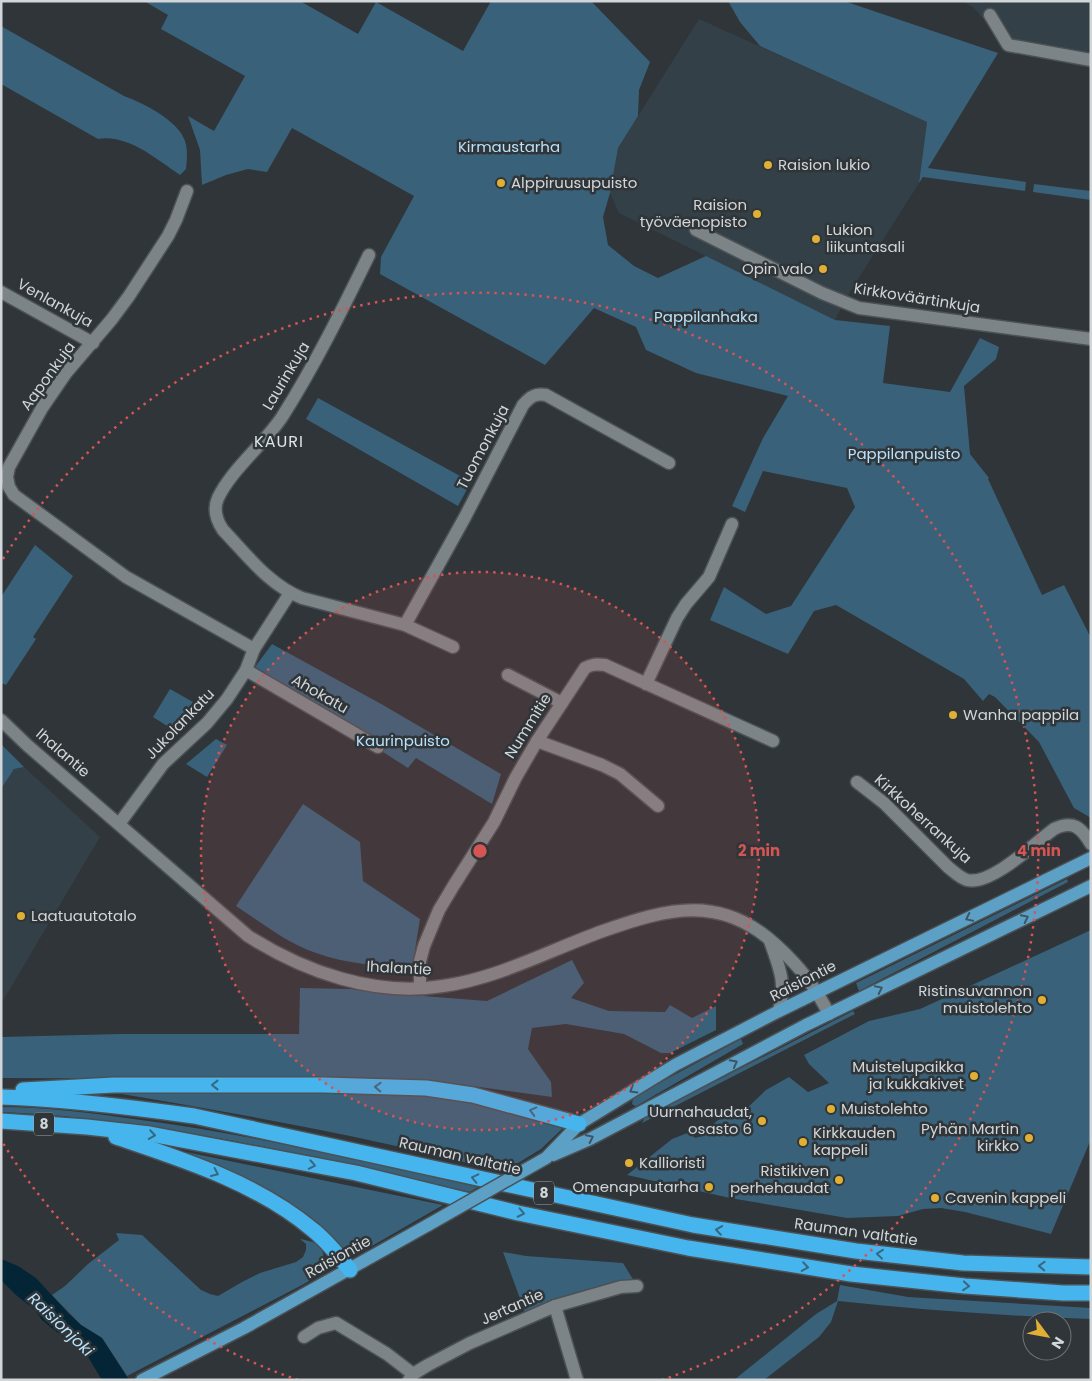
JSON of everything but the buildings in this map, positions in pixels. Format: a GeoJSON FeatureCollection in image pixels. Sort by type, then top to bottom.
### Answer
{"type":"FeatureCollection","features":[{"type":"Feature","properties":{"kind":"highway"},"geometry":{"type":"LineString","coordinates":[[1,1092],[47,1087],[114,1084],[426,1088],[473,1095],[579,1124]]}},
{"type":"Feature","properties":{"kind":"highway","name":"Rauman valtatie"},"geometry":{"type":"LineString","coordinates":[[1,1096],[47,1098],[116,1105],[194,1116],[693,1225],[846,1250],[963,1263],[1091,1267]]}},
{"type":"Feature","properties":{"kind":"highway","name":"8"},"geometry":{"type":"LineString","coordinates":[[1,1121],[150,1134],[356,1174],[518,1213],[718,1253],[851,1274],[965,1286],[1063,1293],[1091,1293]]}},
{"type":"Feature","properties":{"kind":"highway"},"geometry":{"type":"LineString","coordinates":[[86,1127],[188,1162],[252,1191],[314,1230],[350,1270]]}},
{"type":"Feature","properties":{"kind":"main road","name":"Raisiontie"},"geometry":{"type":"LineString","coordinates":[[546,1158],[579,1124],[675,1065],[818,992],[1091,858]]}},
{"type":"Feature","properties":{"kind":"main road","name":"Raisiontie"},"geometry":{"type":"LineString","coordinates":[[148,1377],[350,1270],[546,1158],[590,1139],[829,1014],[1091,886]]}},
{"type":"Feature","properties":{"kind":"street"},"geometry":{"type":"LineString","coordinates":[[990,15],[1008,45],[1091,60]]}},
{"type":"Feature","properties":{"kind":"street","name":"Aaponkuja"},"geometry":{"type":"LineString","coordinates":[[187,191],[168,236],[129,296],[66,373],[42,408],[9,467],[9,487],[14,496],[126,577],[254,649]]}},
{"type":"Feature","properties":{"kind":"street","name":"Kirkkoväärtinkuja"},"geometry":{"type":"LineString","coordinates":[[696,230],[822,293],[859,308],[1091,339]]}},
{"type":"Feature","properties":{"kind":"street","name":"Laurinkuja"},"geometry":{"type":"LineString","coordinates":[[369,255],[339,316],[282,416],[271,433],[232,477],[217,500],[216,512],[223,530],[268,577],[290,593],[302,598],[405,625],[453,647]]}},
{"type":"Feature","properties":{"kind":"street","name":"Venlankuja"},"geometry":{"type":"LineString","coordinates":[[1,292],[92,343]]}},
{"type":"Feature","properties":{"kind":"street","name":"Tuomonkuja"},"geometry":{"type":"LineString","coordinates":[[405,625],[524,405],[533,395],[539,393],[546,394],[669,463]]}},
{"type":"Feature","properties":{"kind":"street"},"geometry":{"type":"LineString","coordinates":[[646,684],[677,618],[686,604],[709,577],[732,524]]}},
{"type":"Feature","properties":{"kind":"street","name":"Jukolankatu"},"geometry":{"type":"LineString","coordinates":[[119,824],[163,764],[218,711],[237,685],[246,670],[254,649],[290,593]]}},
{"type":"Feature","properties":{"kind":"street","name":"Nummitie"},"geometry":{"type":"LineString","coordinates":[[420,987],[420,961],[439,910],[494,822],[516,777],[537,741],[580,674],[590,665],[605,665],[773,741]]}},
{"type":"Feature","properties":{"kind":"street","name":"Ahokatu"},"geometry":{"type":"LineString","coordinates":[[246,670],[378,747]]}},
{"type":"Feature","properties":{"kind":"street"},"geometry":{"type":"LineString","coordinates":[[508,675],[562,703]]}},
{"type":"Feature","properties":{"kind":"street","name":"Ihalantie"},"geometry":{"type":"LineString","coordinates":[[1,720],[27,745],[248,936],[268,949],[291,960],[332,976],[379,986],[401,988],[440,987],[494,974],[631,921],[664,912],[695,910],[720,913],[743,922],[770,939],[793,961],[818,992],[829,1014]]}},
{"type":"Feature","properties":{"kind":"street"},"geometry":{"type":"LineString","coordinates":[[537,741],[602,765],[620,774],[658,806]]}},
{"type":"Feature","properties":{"kind":"street","name":"Kirkkoherrankuja"},"geometry":{"type":"LineString","coordinates":[[857,782],[884,803],[948,867],[968,880],[981,879],[993,874],[1012,862],[1054,829],[1061,826],[1072,825],[1079,828],[1091,844]]}},
{"type":"Feature","properties":{"kind":"street"},"geometry":{"type":"LineString","coordinates":[[770,939],[783,979],[784,988],[780,1011]]}},
{"type":"Feature","properties":{"kind":"street","name":"Jertantie"},"geometry":{"type":"LineString","coordinates":[[411,1377],[470,1343],[555,1306],[621,1287],[637,1286]]}},
{"type":"Feature","properties":{"kind":"street"},"geometry":{"type":"LineString","coordinates":[[555,1306],[577,1380]]}},
{"type":"Feature","properties":{"kind":"street"},"geometry":{"type":"LineString","coordinates":[[304,1337],[318,1328],[336,1323],[387,1354],[411,1377]]}},
{"type":"Feature","properties":{"kind":"shaded area"},"geometry":{"type":"Polygon","coordinates":[[[963,1],[1091,1],[1091,52],[1001,39],[974,8],[963,1]]]}},
{"type":"Feature","properties":{"kind":"shaded area","name":"Raision lukio"},"geometry":{"type":"Polygon","coordinates":[[[699,19],[927,122],[919,183],[848,295],[835,320],[619,213],[610,193],[618,148],[699,19]]]}},
{"type":"Feature","properties":{"kind":"shaded area"},"geometry":{"type":"Polygon","coordinates":[[[24,767],[100,837],[1,1004],[1,789],[14,769],[24,767]]]}},
{"type":"Feature","properties":{"kind":"green space"},"geometry":{"type":"Polygon","coordinates":[[[144,1],[300,1],[358,34],[376,2],[463,51],[491,1],[591,1],[650,62],[639,90],[638,116],[618,148],[610,193],[603,217],[608,245],[634,266],[658,278],[706,256],[835,320],[890,326],[883,383],[950,392],[980,338],[999,347],[996,359],[964,386],[970,454],[989,478],[1042,595],[1064,585],[1091,638],[1091,818],[1074,808],[1039,742],[995,697],[989,694],[983,701],[964,679],[836,605],[814,611],[788,654],[710,620],[724,587],[766,614],[791,606],[855,507],[847,488],[763,471],[745,512],[732,506],[763,438],[788,396],[696,373],[646,350],[636,327],[594,308],[545,365],[380,274],[381,257],[414,196],[292,128],[267,172],[248,169],[226,175],[202,185],[200,150],[188,116],[214,131],[245,76],[161,29],[168,15],[144,1]]]}},
{"type":"Feature","properties":{"kind":"green space"},"geometry":{"type":"Polygon","coordinates":[[[728,1],[844,1],[998,53],[928,168],[1026,182],[1025,191],[923,177],[919,183],[927,122],[760,46],[740,22],[728,1]]]}},
{"type":"Feature","properties":{"kind":"green space"},"geometry":{"type":"Polygon","coordinates":[[[1,26],[168,119],[181,133],[185,141],[187,151],[186,169],[180,175],[131,144],[109,138],[98,139],[1,84],[1,26]]]}},
{"type":"Feature","properties":{"kind":"green space"},"geometry":{"type":"Polygon","coordinates":[[[1034,184],[1091,191],[1091,200],[1033,192],[1034,184]]]}},
{"type":"Feature","properties":{"kind":"green space"},"geometry":{"type":"Polygon","coordinates":[[[318,398],[471,482],[458,506],[306,419],[318,398]]]}},
{"type":"Feature","properties":{"kind":"green space"},"geometry":{"type":"Polygon","coordinates":[[[35,545],[73,576],[33,637],[36,639],[6,685],[1,683],[1,597],[35,545]]]}},
{"type":"Feature","properties":{"kind":"green space","name":"Kaurinpuisto"},"geometry":{"type":"Polygon","coordinates":[[[272,644],[383,705],[501,774],[492,804],[416,758],[408,768],[383,752],[383,744],[255,667],[272,644]]]}},
{"type":"Feature","properties":{"kind":"green space"},"geometry":{"type":"Polygon","coordinates":[[[170,689],[193,702],[175,731],[153,717],[170,689]]]}},
{"type":"Feature","properties":{"kind":"green space"},"geometry":{"type":"Polygon","coordinates":[[[216,739],[227,745],[207,777],[186,764],[216,739]]]}},
{"type":"Feature","properties":{"kind":"green space"},"geometry":{"type":"Polygon","coordinates":[[[1,744],[24,767],[14,769],[1,789],[1,744]]]}},
{"type":"Feature","properties":{"kind":"green space"},"geometry":{"type":"Polygon","coordinates":[[[303,804],[360,842],[363,881],[420,919],[412,969],[375,966],[327,957],[305,949],[285,938],[236,906],[303,804]]]}},
{"type":"Feature","properties":{"kind":"green space"},"geometry":{"type":"Polygon","coordinates":[[[1067,879],[1068,882],[859,991],[856,983],[1067,879]]]}},
{"type":"Feature","properties":{"kind":"green space"},"geometry":{"type":"Polygon","coordinates":[[[1091,930],[1091,1139],[1051,1234],[965,1212],[941,1208],[923,1209],[898,1216],[847,1218],[730,1198],[627,1175],[672,1139],[690,1132],[695,1138],[702,1136],[708,1128],[722,1117],[732,1116],[745,1110],[766,1090],[789,1077],[808,1092],[829,1083],[809,1064],[804,1055],[869,1021],[920,1009],[1091,930]]]}},
{"type":"Feature","properties":{"kind":"green space"},"geometry":{"type":"Polygon","coordinates":[[[572,960],[584,983],[571,998],[609,1011],[665,1012],[670,1005],[692,1018],[716,1006],[716,1030],[670,1053],[661,1053],[624,1034],[566,1024],[532,1028],[528,1049],[551,1082],[552,1097],[428,1080],[1,1078],[1,1037],[120,1034],[299,1034],[300,988],[351,989],[411,996],[487,1001],[572,960]]]}},
{"type":"Feature","properties":{"kind":"green space"},"geometry":{"type":"Polygon","coordinates":[[[853,1011],[855,1014],[642,1123],[645,1117],[853,1011]]]}},
{"type":"Feature","properties":{"kind":"green space"},"geometry":{"type":"Polygon","coordinates":[[[741,1039],[743,1044],[638,1105],[632,1104],[633,1099],[637,1095],[741,1039]]]}},
{"type":"Feature","properties":{"kind":"green space"},"geometry":{"type":"Polygon","coordinates":[[[116,1091],[442,1096],[472,1101],[558,1125],[562,1129],[541,1149],[503,1172],[407,1148],[262,1119],[116,1093],[116,1091]]]}},
{"type":"Feature","properties":{"kind":"green space"},"geometry":{"type":"Polygon","coordinates":[[[1,1107],[84,1113],[221,1132],[478,1187],[470,1192],[295,1153],[222,1139],[112,1121],[1,1112],[1,1107]]]}},
{"type":"Feature","properties":{"kind":"green space"},"geometry":{"type":"Polygon","coordinates":[[[186,1152],[443,1205],[358,1254],[350,1254],[319,1224],[284,1200],[236,1174],[186,1152]]]}},
{"type":"Feature","properties":{"kind":"green space"},"geometry":{"type":"Polygon","coordinates":[[[116,1233],[142,1235],[201,1290],[218,1296],[260,1273],[296,1262],[303,1257],[306,1250],[306,1244],[300,1239],[319,1246],[322,1249],[324,1258],[322,1267],[317,1275],[304,1284],[127,1376],[102,1338],[81,1325],[52,1295],[119,1240],[116,1233]]]}},
{"type":"Feature","properties":{"kind":"green space"},"geometry":{"type":"Polygon","coordinates":[[[503,1252],[526,1256],[623,1263],[634,1281],[526,1315],[503,1252]]]}},
{"type":"Feature","properties":{"kind":"green space"},"geometry":{"type":"Polygon","coordinates":[[[840,1285],[908,1297],[1091,1308],[1091,1319],[1072,1318],[1072,1311],[1022,1311],[1022,1316],[838,1301],[831,1322],[819,1337],[764,1380],[734,1380],[816,1314],[837,1301],[840,1285]]]}},
{"type":"Feature","properties":{"kind":"water","name":"Raisionjoki"},"geometry":{"type":"Polygon","coordinates":[[[1,1259],[18,1266],[36,1278],[81,1325],[102,1338],[129,1380],[102,1380],[85,1352],[42,1320],[35,1310],[1,1280],[1,1259]]]}},
{"type":"Feature","properties":{"kind":"place","name":"Raision lukio"},"geometry":{"type":"Point","coordinates":[768,165]}},
{"type":"Feature","properties":{"kind":"place","name":"Alppiruusupuisto"},"geometry":{"type":"Point","coordinates":[501,183]}},
{"type":"Feature","properties":{"kind":"place","name":"Raision työväenopisto"},"geometry":{"type":"Point","coordinates":[757,214]}},
{"type":"Feature","properties":{"kind":"place","name":"Lukion liikuntasali"},"geometry":{"type":"Point","coordinates":[816,239]}},
{"type":"Feature","properties":{"kind":"place","name":"Opin valo"},"geometry":{"type":"Point","coordinates":[823,269]}},
{"type":"Feature","properties":{"kind":"place","name":"Wanha pappila"},"geometry":{"type":"Point","coordinates":[953,715]}},
{"type":"Feature","properties":{"kind":"place","name":"Laatuautotalo"},"geometry":{"type":"Point","coordinates":[21,916]}},
{"type":"Feature","properties":{"kind":"place","name":"Ristinsuvannon muistolehto"},"geometry":{"type":"Point","coordinates":[1042,1000]}},
{"type":"Feature","properties":{"kind":"place","name":"Muistelupaikka ja kukkakivet"},"geometry":{"type":"Point","coordinates":[974,1076]}},
{"type":"Feature","properties":{"kind":"place","name":"Muistolehto"},"geometry":{"type":"Point","coordinates":[831,1109]}},
{"type":"Feature","properties":{"kind":"place","name":"Uurnahaudat, osasto 6"},"geometry":{"type":"Point","coordinates":[762,1121]}},
{"type":"Feature","properties":{"kind":"place","name":"Pyhän Martin kirkko"},"geometry":{"type":"Point","coordinates":[1029,1138]}},
{"type":"Feature","properties":{"kind":"place","name":"Kirkkauden kappeli"},"geometry":{"type":"Point","coordinates":[803,1142]}},
{"type":"Feature","properties":{"kind":"place","name":"Kallioristi"},"geometry":{"type":"Point","coordinates":[629,1163]}},
{"type":"Feature","properties":{"kind":"place","name":"Ristikiven perhehaudat"},"geometry":{"type":"Point","coordinates":[839,1180]}},
{"type":"Feature","properties":{"kind":"place","name":"Omenapuutarha"},"geometry":{"type":"Point","coordinates":[709,1187]}},
{"type":"Feature","properties":{"kind":"place","name":"Cavenin kappeli"},"geometry":{"type":"Point","coordinates":[935,1198]}},
{"type":"Feature","properties":{"kind":"district","name":"KAURI"},"geometry":{"type":"Point","coordinates":[279,441]}},
{"type":"Feature","properties":{"kind":"park label","name":"Kirmaustarha"},"geometry":{"type":"Point","coordinates":[509,147]}},
{"type":"Feature","properties":{"kind":"park label","name":"Pappilanhaka"},"geometry":{"type":"Point","coordinates":[706,317]}},
{"type":"Feature","properties":{"kind":"park label","name":"Pappilanpuisto"},"geometry":{"type":"Point","coordinates":[904,454]}}]}
